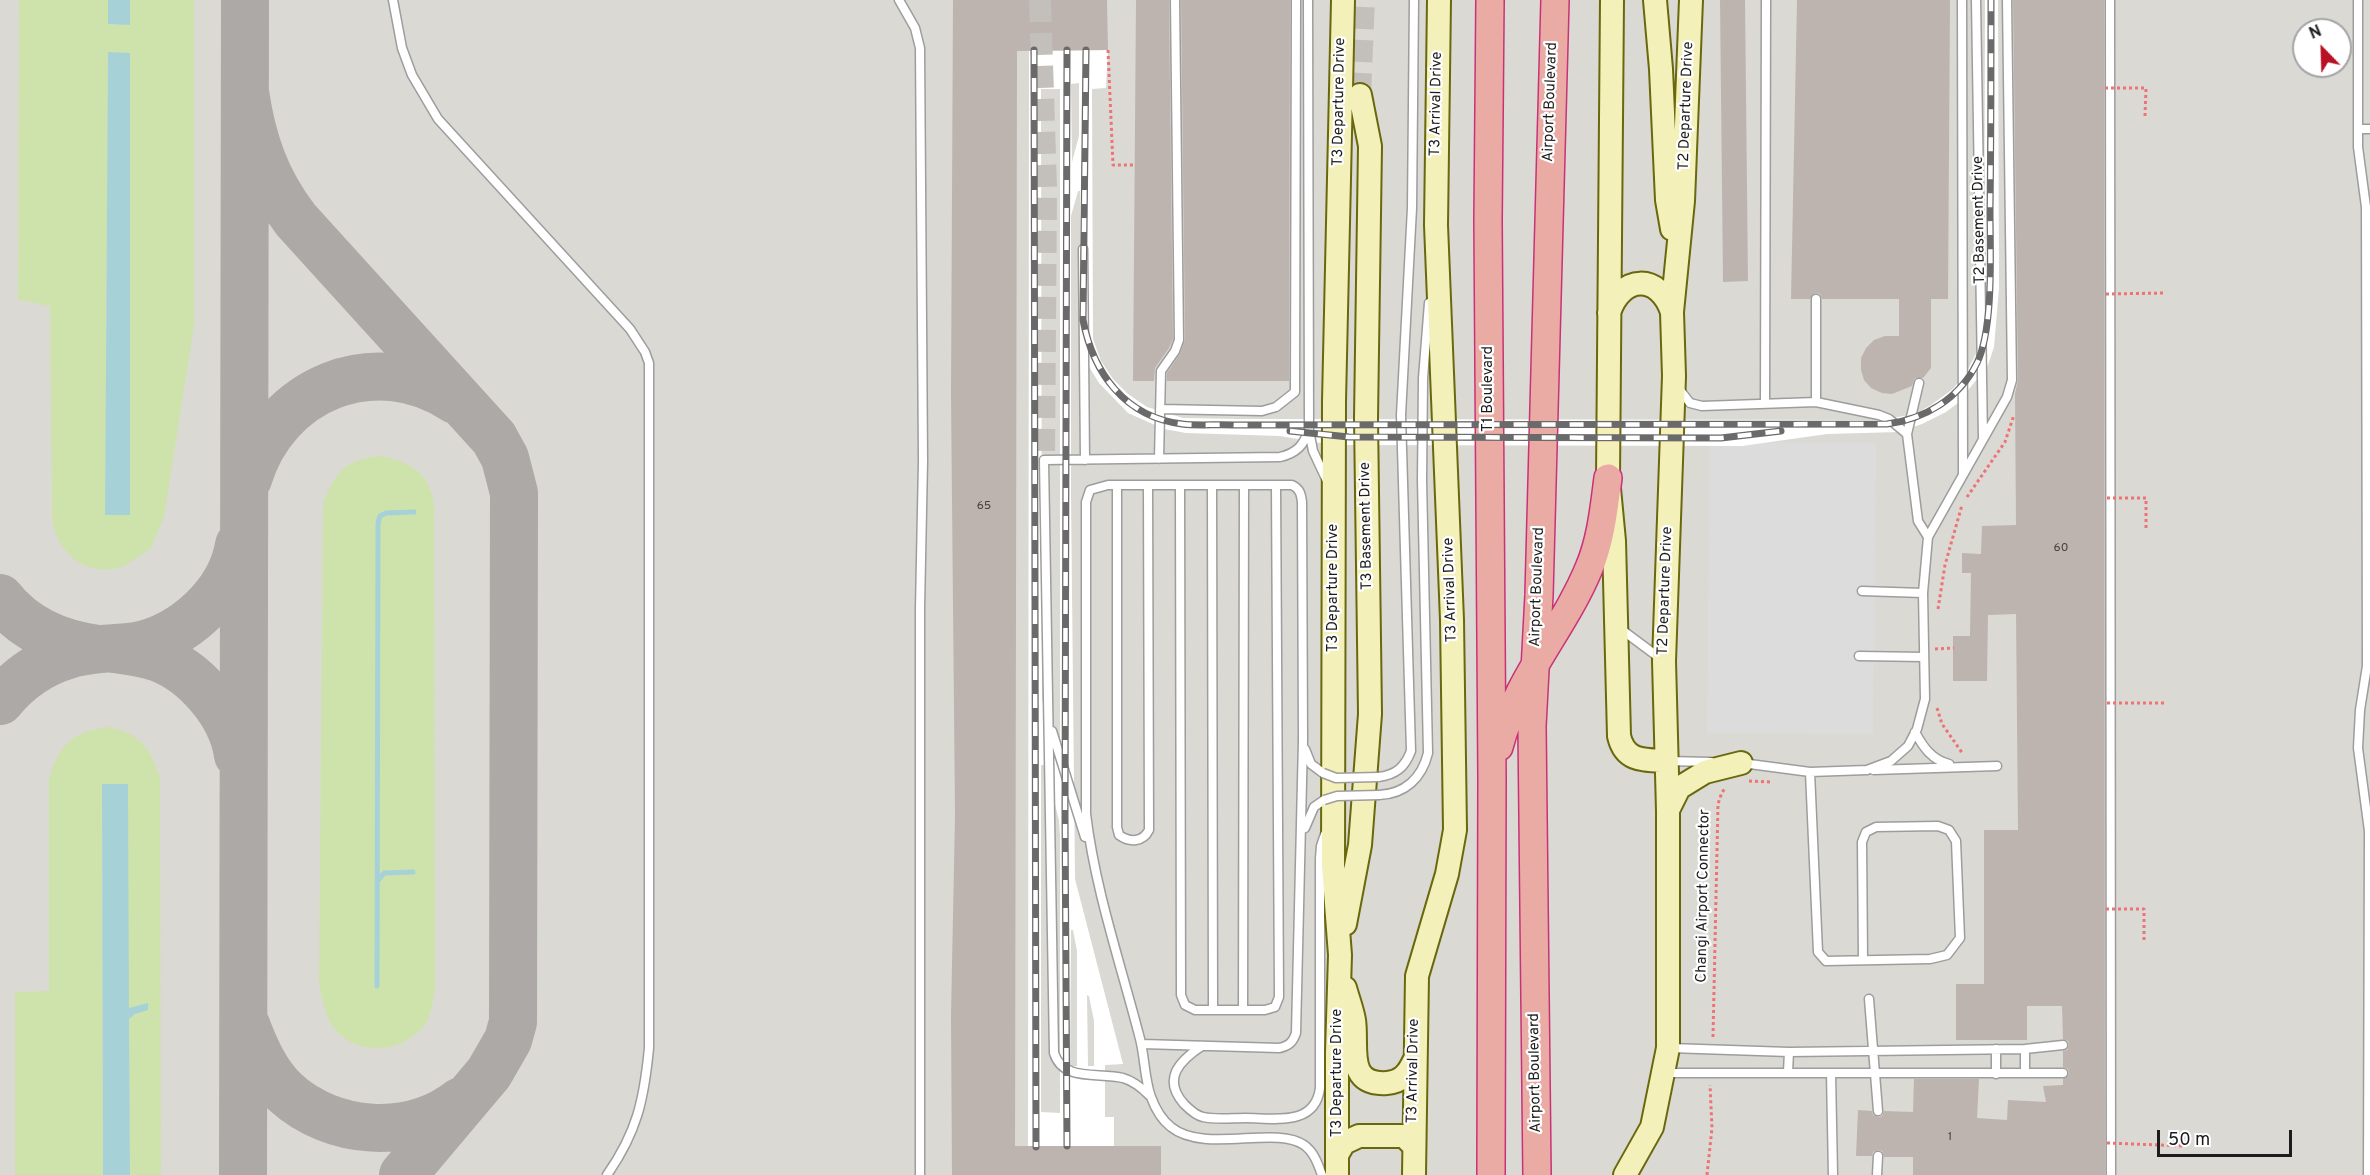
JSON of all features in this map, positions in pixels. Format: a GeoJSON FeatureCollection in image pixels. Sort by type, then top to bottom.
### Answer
{"type":"FeatureCollection","features":[{"type":"Feature","properties":{"kind":"highway","name":"T1 Boulevard"},"geometry":{"type":"LineString","coordinates":[[1490,0],[1488,244],[1491,778]]}},
{"type":"Feature","properties":{"kind":"highway","name":"Airport Boulevard"},"geometry":{"type":"LineString","coordinates":[[1537,1175],[1532,726],[1539,596],[1540,465],[1554,0]]}},
{"type":"Feature","properties":{"kind":"highway"},"geometry":{"type":"LineString","coordinates":[[1491,1175],[1491,778],[1512,707],[1590,567],[1603,518],[1608,478]]}},
{"type":"Feature","properties":{"kind":"main road","name":"T3 Departure Drive"},"geometry":{"type":"LineString","coordinates":[[1337,1165],[1340,962],[1329,804],[1342,0]]}},
{"type":"Feature","properties":{"kind":"main road","name":"T3 Arrival Drive"},"geometry":{"type":"LineString","coordinates":[[1414,1175],[1416,976],[1447,874],[1455,830],[1452,620],[1436,225],[1439,0]]}},
{"type":"Feature","properties":{"kind":"main road"},"geometry":{"type":"LineString","coordinates":[[1612,0],[1608,478],[1614,541],[1621,743],[1624,751],[1636,759],[1667,761]]}},
{"type":"Feature","properties":{"kind":"main road"},"geometry":{"type":"LineString","coordinates":[[1655,0],[1665,129],[1667,200],[1677,262]]}},
{"type":"Feature","properties":{"kind":"main road","name":"T2 Departure Drive"},"geometry":{"type":"LineString","coordinates":[[1625,1175],[1652,1127],[1668,1048],[1668,811],[1664,661],[1674,376],[1672,312],[1683,201],[1691,10]]}},
{"type":"Feature","properties":{"kind":"main road","name":"T3 Basement Drive"},"geometry":{"type":"LineString","coordinates":[[1340,962],[1360,845],[1370,714],[1366,418],[1370,147],[1360,95]]}},
{"type":"Feature","properties":{"kind":"main road"},"geometry":{"type":"LineString","coordinates":[[1609,314],[1613,300],[1620,292],[1628,286],[1642,283],[1653,285],[1662,291],[1669,301],[1672,312]]}},
{"type":"Feature","properties":{"kind":"main road"},"geometry":{"type":"LineString","coordinates":[[1668,811],[1679,788],[1705,772],[1740,773]]}},
{"type":"Feature","properties":{"kind":"main road"},"geometry":{"type":"LineString","coordinates":[[1340,962],[1354,1021],[1355,1061],[1358,1070],[1372,1082],[1391,1083],[1407,1075],[1414,1061]]}},
{"type":"Feature","properties":{"kind":"main road"},"geometry":{"type":"LineString","coordinates":[[1337,1165],[1344,1143],[1359,1136],[1404,1136],[1413,1145]]}},
{"type":"Feature","properties":{"kind":"lane"},"geometry":{"type":"LineString","coordinates":[[393,0],[402,48],[412,75],[438,118],[630,329],[645,352],[649,363],[649,1048],[642,1107],[622,1152],[607,1175]]}},
{"type":"Feature","properties":{"kind":"lane"},"geometry":{"type":"LineString","coordinates":[[899,0],[915,28],[920,48],[923,461],[920,608],[920,1175]]}},
{"type":"Feature","properties":{"kind":"lane"},"geometry":{"type":"LineString","coordinates":[[1159,459],[1161,371],[1175,351],[1179,340],[1175,0]]}},
{"type":"Feature","properties":{"kind":"lane"},"geometry":{"type":"LineString","coordinates":[[1160,409],[1262,411],[1276,407],[1295,392],[1296,0]]}},
{"type":"Feature","properties":{"kind":"lane"},"geometry":{"type":"LineString","coordinates":[[1308,0],[1309,429],[1313,452],[1328,483],[1334,506]]}},
{"type":"Feature","properties":{"kind":"lane"},"geometry":{"type":"LineString","coordinates":[[1303,740],[1311,764],[1323,774],[1336,778],[1378,777],[1394,774],[1402,768],[1411,751],[1401,415],[1412,220],[1414,0]]}},
{"type":"Feature","properties":{"kind":"lane"},"geometry":{"type":"LineString","coordinates":[[1765,403],[1766,0]]}},
{"type":"Feature","properties":{"kind":"lane"},"geometry":{"type":"LineString","coordinates":[[1962,0],[1963,476]]}},
{"type":"Feature","properties":{"kind":"lane","name":"T2 Basement Drive"},"geometry":{"type":"LineString","coordinates":[[1976,0],[1983,440]]}},
{"type":"Feature","properties":{"kind":"lane"},"geometry":{"type":"LineString","coordinates":[[1867,770],[1891,761],[1908,746],[1915,732],[1925,699],[1923,593],[1929,537],[2007,398],[2012,380],[2007,0]]}},
{"type":"Feature","properties":{"kind":"lane"},"geometry":{"type":"LineString","coordinates":[[2110,0],[2109,1073],[2111,1175]]}},
{"type":"Feature","properties":{"kind":"lane"},"geometry":{"type":"LineString","coordinates":[[2358,0],[2358,129],[2366,207],[2367,666],[2360,710],[2358,748],[2369,831],[2368,1175]]}},
{"type":"Feature","properties":{"kind":"lane"},"geometry":{"type":"LineString","coordinates":[[2358,129],[2370,129]]}},
{"type":"Feature","properties":{"kind":"lane"},"geometry":{"type":"LineString","coordinates":[[1302,841],[1309,815],[1314,807],[1329,804],[1337,796],[1397,792],[1407,787],[1421,772],[1428,753],[1422,480],[1423,390],[1436,225]]}},
{"type":"Feature","properties":{"kind":"lane"},"geometry":{"type":"LineString","coordinates":[[1083,249],[1085,460]]}},
{"type":"Feature","properties":{"kind":"lane"},"geometry":{"type":"LineString","coordinates":[[1816,299],[1816,402]]}},
{"type":"Feature","properties":{"kind":"lane"},"geometry":{"type":"LineString","coordinates":[[1674,376],[1684,397],[1690,403],[1702,406],[1816,402],[1879,415],[1889,419],[1906,434]]}},
{"type":"Feature","properties":{"kind":"lane"},"geometry":{"type":"LineString","coordinates":[[1919,382],[1906,434],[1918,521],[1929,537]]}},
{"type":"Feature","properties":{"kind":"lane"},"geometry":{"type":"LineString","coordinates":[[1150,1096],[1138,1085],[1123,1078],[1065,1071],[1057,1064],[1054,1053],[1044,460],[1280,457],[1300,448],[1309,429]]}},
{"type":"Feature","properties":{"kind":"lane"},"geometry":{"type":"LineString","coordinates":[[1094,866],[1086,814],[1086,502],[1090,490],[1117,485],[1292,485],[1298,488],[1301,494],[1303,740],[1296,1033],[1294,1040],[1287,1046],[1280,1047],[1142,1044]]}},
{"type":"Feature","properties":{"kind":"lane"},"geometry":{"type":"LineString","coordinates":[[1117,485],[1117,827],[1119,836],[1125,840],[1138,840],[1146,837],[1149,830],[1148,485]]}},
{"type":"Feature","properties":{"kind":"lane"},"geometry":{"type":"LineString","coordinates":[[1243,1010],[1244,485]]}},
{"type":"Feature","properties":{"kind":"lane"},"geometry":{"type":"LineString","coordinates":[[1180,486],[1181,995],[1185,1005],[1195,1010],[1265,1010],[1275,1007],[1279,997],[1276,486]]}},
{"type":"Feature","properties":{"kind":"lane"},"geometry":{"type":"LineString","coordinates":[[1212,486],[1213,1010]]}},
{"type":"Feature","properties":{"kind":"lane"},"geometry":{"type":"LineString","coordinates":[[1862,591],[1923,593]]}},
{"type":"Feature","properties":{"kind":"lane"},"geometry":{"type":"LineString","coordinates":[[1616,625],[1664,661]]}},
{"type":"Feature","properties":{"kind":"lane"},"geometry":{"type":"LineString","coordinates":[[1859,656],[1924,657]]}},
{"type":"Feature","properties":{"kind":"lane"},"geometry":{"type":"LineString","coordinates":[[1048,720],[1094,866],[1142,1044],[1150,1096],[1159,1113],[1170,1126],[1179,1132],[1203,1139],[1296,1140],[1311,1152],[1323,1175]]}},
{"type":"Feature","properties":{"kind":"lane"},"geometry":{"type":"LineString","coordinates":[[1915,732],[1923,746],[1941,762],[1964,767]]}},
{"type":"Feature","properties":{"kind":"lane"},"geometry":{"type":"LineString","coordinates":[[1667,761],[1740,773],[1998,766]]}},
{"type":"Feature","properties":{"kind":"lane"},"geometry":{"type":"LineString","coordinates":[[1810,772],[1818,952],[1826,961],[1930,959],[1947,955],[1960,938],[1956,841],[1949,830],[1938,826],[1876,827],[1866,832],[1862,842],[1863,960]]}},
{"type":"Feature","properties":{"kind":"lane"},"geometry":{"type":"LineString","coordinates":[[1202,1046],[1178,1066],[1174,1076],[1174,1088],[1180,1099],[1186,1107],[1201,1117],[1289,1119],[1307,1112],[1315,1105],[1320,1088],[1320,858],[1329,804]]}},
{"type":"Feature","properties":{"kind":"lane"},"geometry":{"type":"LineString","coordinates":[[1869,999],[1878,1111]]}},
{"type":"Feature","properties":{"kind":"lane"},"geometry":{"type":"LineString","coordinates":[[1668,1048],[1789,1052],[2025,1049],[2063,1045]]}},
{"type":"Feature","properties":{"kind":"lane"},"geometry":{"type":"LineString","coordinates":[[1996,1049],[1996,1074]]}},
{"type":"Feature","properties":{"kind":"lane"},"geometry":{"type":"LineString","coordinates":[[2025,1049],[2025,1073]]}},
{"type":"Feature","properties":{"kind":"lane"},"geometry":{"type":"LineString","coordinates":[[1788,1072],[1789,1052]]}},
{"type":"Feature","properties":{"kind":"lane"},"geometry":{"type":"LineString","coordinates":[[1664,1072],[2063,1073]]}},
{"type":"Feature","properties":{"kind":"lane"},"geometry":{"type":"LineString","coordinates":[[1831,1072],[1833,1175]]}},
{"type":"Feature","properties":{"kind":"lane"},"geometry":{"type":"LineString","coordinates":[[1877,1175],[1878,1156]]}},
{"type":"Feature","properties":{"kind":"path"},"geometry":{"type":"LineString","coordinates":[[1108,50],[1113,165],[1135,165]]}},
{"type":"Feature","properties":{"kind":"path"},"geometry":{"type":"LineString","coordinates":[[2105,88],[2146,88],[2145,116]]}},
{"type":"Feature","properties":{"kind":"path"},"geometry":{"type":"LineString","coordinates":[[2106,294],[2166,293]]}},
{"type":"Feature","properties":{"kind":"path"},"geometry":{"type":"LineString","coordinates":[[2107,498],[2146,498],[2146,529]]}},
{"type":"Feature","properties":{"kind":"path"},"geometry":{"type":"LineString","coordinates":[[1934,649],[1954,648]]}},
{"type":"Feature","properties":{"kind":"path"},"geometry":{"type":"LineString","coordinates":[[2107,703],[2164,703]]}},
{"type":"Feature","properties":{"kind":"path"},"geometry":{"type":"LineString","coordinates":[[1740,773],[1749,781],[1811,783]]}},
{"type":"Feature","properties":{"kind":"path","name":"Changi Airport Connector"},"geometry":{"type":"LineString","coordinates":[[1713,1031],[1718,804],[1722,792],[1731,784]]}},
{"type":"Feature","properties":{"kind":"path"},"geometry":{"type":"LineString","coordinates":[[2106,909],[2144,909],[2144,941]]}},
{"type":"Feature","properties":{"kind":"path"},"geometry":{"type":"LineString","coordinates":[[1707,1175],[1712,1128],[1710,1091]]}},
{"type":"Feature","properties":{"kind":"path"},"geometry":{"type":"LineString","coordinates":[[2107,1143],[2185,1146]]}},
{"type":"Feature","properties":{"kind":"shaded area"},"geometry":{"type":"Polygon","coordinates":[[[0,0],[2370,0],[2370,1175],[0,1175],[0,0]]]}},
{"type":"Feature","properties":{"kind":"shaded area"},"geometry":{"type":"Polygon","coordinates":[[[1710,442],[1876,443],[1873,734],[1707,733],[1710,442]]]}},
{"type":"Feature","properties":{"kind":"green space"},"geometry":{"type":"Polygon","coordinates":[[[19,0],[108,0],[108,24],[130,25],[130,0],[194,0],[194,326],[164,517],[151,548],[123,567],[106,570],[88,567],[75,560],[64,549],[57,537],[52,521],[50,306],[18,300],[19,0]],[[108,53],[105,515],[130,515],[130,53],[108,53]]]}},
{"type":"Feature","properties":{"kind":"green space"},"geometry":{"type":"Polygon","coordinates":[[[378,456],[408,464],[415,469],[426,482],[434,502],[435,989],[429,1017],[420,1031],[399,1044],[376,1048],[352,1043],[337,1031],[326,1011],[319,982],[323,504],[332,484],[342,470],[357,461],[378,456]]]}},
{"type":"Feature","properties":{"kind":"green space"},"geometry":{"type":"Polygon","coordinates":[[[110,727],[130,734],[143,744],[160,777],[161,1175],[130,1175],[129,1019],[135,1014],[148,1010],[148,1003],[129,1008],[102,785],[103,1175],[15,1175],[15,992],[49,991],[49,779],[57,757],[70,741],[87,731],[110,727]]]}},
{"type":"Feature","properties":{"kind":"water"},"geometry":{"type":"Polygon","coordinates":[[[108,0],[130,0],[130,25],[108,24],[108,0]]]}},
{"type":"Feature","properties":{"kind":"water"},"geometry":{"type":"Polygon","coordinates":[[[108,52],[130,53],[130,515],[105,515],[108,52]]]}},
{"type":"Feature","properties":{"kind":"water"},"geometry":{"type":"Polygon","coordinates":[[[102,784],[128,784],[129,1008],[148,1003],[148,1010],[135,1014],[129,1019],[130,1175],[103,1175],[102,784]]]}},
{"type":"Feature","properties":{"kind":"pier"},"geometry":{"type":"Polygon","coordinates":[[[1985,0],[1998,0],[1999,288],[1994,347],[1988,365],[1958,403],[1922,424],[1899,432],[1827,434],[1742,446],[1347,445],[1280,436],[1186,433],[1164,429],[1128,413],[1099,383],[1088,365],[1080,341],[1080,191],[1078,191],[1071,216],[1075,879],[1123,1064],[1105,1065],[1105,1117],[1114,1117],[1114,1146],[1028,1147],[1029,51],[1108,50],[1106,88],[1092,89],[1093,339],[1101,361],[1113,379],[1128,394],[1147,407],[1183,418],[1881,420],[1915,414],[1953,389],[1967,371],[1977,352],[1984,325],[1985,0]],[[1079,83],[1071,84],[1072,162],[1079,136],[1079,83]],[[1041,89],[1042,699],[1057,766],[1060,766],[1060,89],[1041,89]],[[1041,765],[1041,1112],[1060,1113],[1060,836],[1059,820],[1045,765],[1041,765]],[[1071,930],[1070,1067],[1077,1066],[1077,951],[1073,930],[1071,930]],[[1087,995],[1088,1066],[1094,1066],[1094,1021],[1087,995]]]}},
{"type":"Feature","properties":{"kind":"building"},"geometry":{"type":"Polygon","coordinates":[[[953,0],[1107,0],[1108,50],[1017,51],[1015,1146],[1161,1146],[1161,1175],[952,1175],[951,1016],[955,815],[951,394],[953,0]]]}},
{"type":"Feature","properties":{"kind":"building"},"geometry":{"type":"Polygon","coordinates":[[[1136,0],[1169,0],[1173,339],[1155,368],[1154,381],[1133,381],[1136,0]]]}},
{"type":"Feature","properties":{"kind":"building"},"geometry":{"type":"Polygon","coordinates":[[[1181,0],[1290,0],[1289,381],[1167,381],[1167,373],[1180,354],[1185,340],[1181,0]]]}},
{"type":"Feature","properties":{"kind":"building"},"geometry":{"type":"Polygon","coordinates":[[[1720,0],[1745,0],[1748,281],[1723,282],[1720,0]]]}},
{"type":"Feature","properties":{"kind":"building"},"geometry":{"type":"Polygon","coordinates":[[[1797,0],[1950,0],[1948,299],[1931,299],[1931,368],[1923,378],[1915,378],[1912,386],[1892,394],[1871,388],[1864,380],[1861,358],[1866,348],[1874,340],[1885,336],[1899,336],[1899,299],[1822,299],[1820,294],[1815,293],[1810,299],[1791,299],[1797,0]]]}},
{"type":"Feature","properties":{"kind":"building"},"geometry":{"type":"Polygon","coordinates":[[[2013,0],[2104,0],[2105,1175],[1913,1175],[1913,1157],[1884,1157],[1882,1151],[1878,1150],[1873,1152],[1872,1156],[1856,1156],[1858,1110],[1872,1111],[1873,1115],[1878,1117],[1882,1116],[1884,1111],[1913,1112],[1914,1079],[1979,1079],[1977,1118],[2007,1120],[2008,1100],[2046,1102],[2043,1086],[2063,1085],[2063,1079],[2069,1074],[2068,1069],[2063,1067],[2063,1051],[2067,1050],[2069,1045],[2068,1041],[2063,1039],[2062,1006],[2027,1006],[2027,1040],[1956,1040],[1956,984],[1984,984],[1984,830],[2018,830],[2016,614],[1988,615],[1987,681],[1953,681],[1953,636],[1970,636],[1971,573],[1962,573],[1962,553],[1981,554],[1982,526],[2016,525],[2015,394],[2018,380],[2013,0]]]}},
{"type":"Feature","properties":{"kind":"waterway"},"geometry":{"type":"LineString","coordinates":[[377,986],[378,523],[380,516],[386,513],[414,512]]}},
{"type":"Feature","properties":{"kind":"waterway"},"geometry":{"type":"LineString","coordinates":[[377,882],[384,873],[413,872]]}},
{"type":"Feature","properties":{"kind":"taxiway"},"geometry":{"type":"LineString","coordinates":[[243,1175],[245,0]]}},
{"type":"Feature","properties":{"kind":"taxiway"},"geometry":{"type":"LineString","coordinates":[[245,92],[256,144],[285,205],[296,220],[494,438],[505,458],[514,493],[513,1022],[508,1040],[489,1073],[403,1175]]}},
{"type":"Feature","properties":{"kind":"taxiway"},"geometry":{"type":"LineString","coordinates":[[248,479],[261,447],[280,421],[304,400],[332,386],[361,378],[393,377],[424,384],[455,400]]}},
{"type":"Feature","properties":{"kind":"taxiway"},"geometry":{"type":"LineString","coordinates":[[0,701],[31,673],[58,658],[84,651],[136,646],[154,641],[188,623],[216,596],[234,563],[239,545]]}},
{"type":"Feature","properties":{"kind":"taxiway"},"geometry":{"type":"LineString","coordinates":[[0,598],[20,618],[44,633],[70,643],[98,649]]}},
{"type":"Feature","properties":{"kind":"taxiway"},"geometry":{"type":"LineString","coordinates":[[114,649],[156,657],[184,672],[198,683],[220,709],[234,739],[238,755]]}},
{"type":"Feature","properties":{"kind":"taxiway"},"geometry":{"type":"LineString","coordinates":[[246,1025],[262,1061],[278,1085],[304,1106],[325,1117],[372,1128],[395,1127],[419,1123],[441,1114],[461,1101]]}},
{"type":"Feature","properties":{"kind":"tunnel"},"geometry":{"type":"LineString","coordinates":[[1040,0],[1046,188],[1044,460]]}},
{"type":"Feature","properties":{"kind":"tunnel"},"geometry":{"type":"LineString","coordinates":[[1360,95],[1364,0]]}},
{"type":"Feature","properties":{"kind":"railway"},"geometry":{"type":"LineString","coordinates":[[1086,50],[1083,320],[1095,358],[1104,374],[1128,402],[1144,412],[1162,420],[1195,425],[1887,424],[1927,412],[1951,397],[1970,376],[1982,348],[1989,310],[1990,289],[1991,0]]}},
{"type":"Feature","properties":{"kind":"railway"},"geometry":{"type":"LineString","coordinates":[[1034,50],[1036,1147]]}},
{"type":"Feature","properties":{"kind":"railway"},"geometry":{"type":"LineString","coordinates":[[1067,50],[1065,816],[1067,1146]]}},
{"type":"Feature","properties":{"kind":"railway"},"geometry":{"type":"LineString","coordinates":[[1290,431],[1349,437],[1721,438],[1781,431]]}}]}
